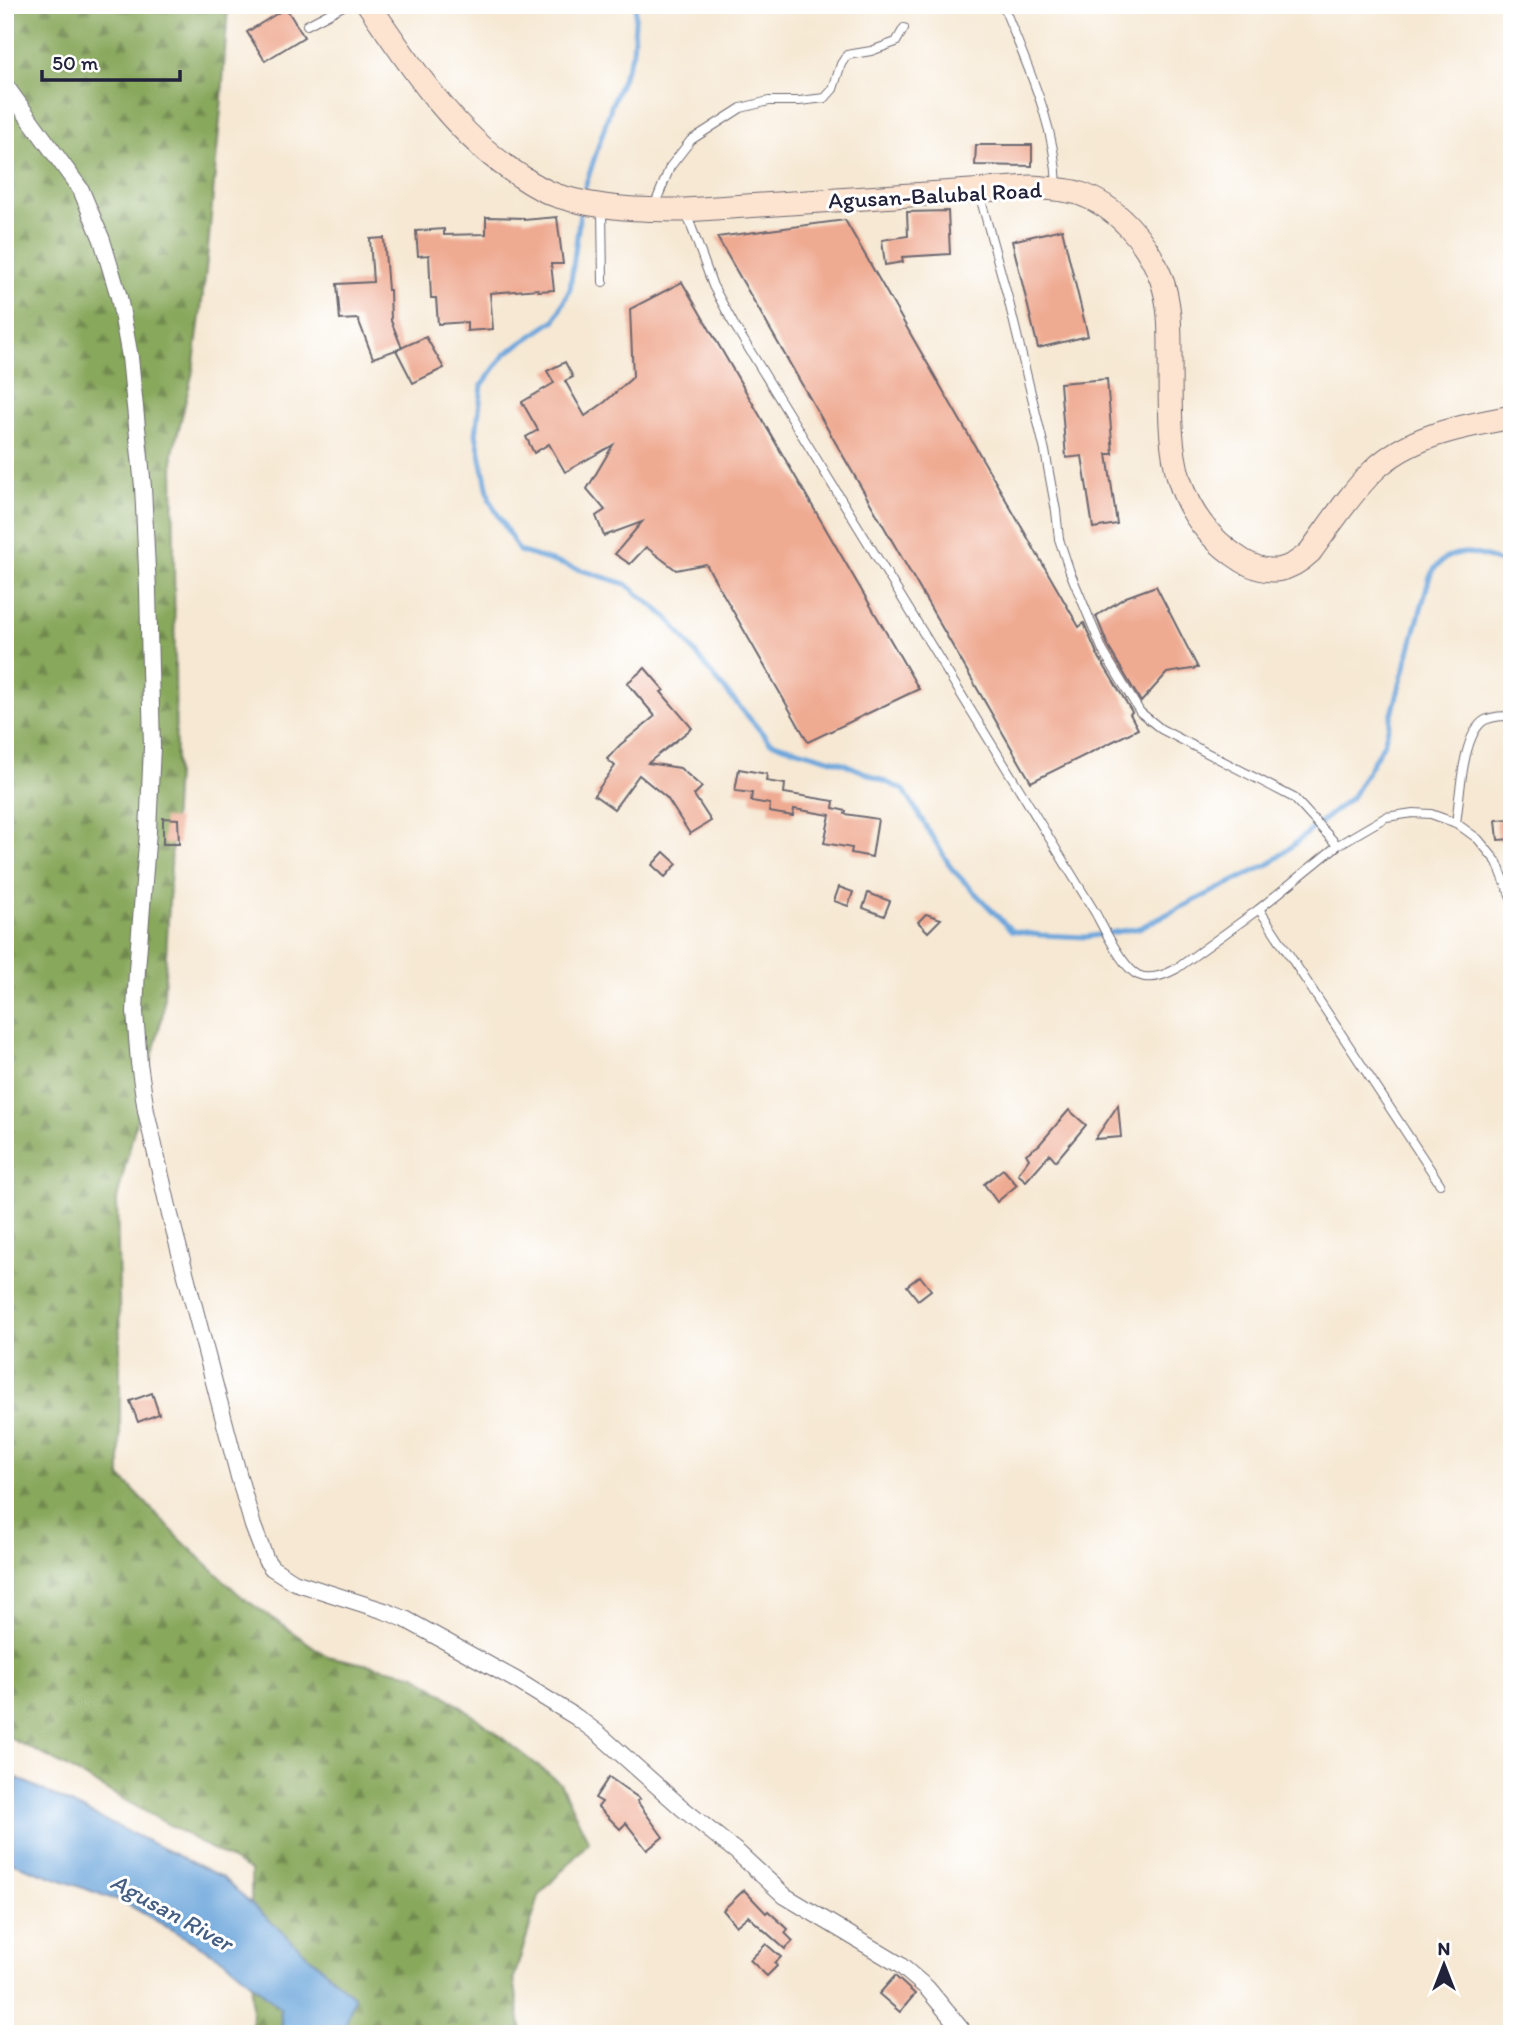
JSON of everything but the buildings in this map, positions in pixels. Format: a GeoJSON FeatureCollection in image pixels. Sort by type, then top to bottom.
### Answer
{"type":"FeatureCollection","features":[{"type":"Feature","properties":{"kind":"main road","name":"Agusan-Balubal Road"},"geometry":{"type":"LineString","coordinates":[[369,5],[434,97],[469,135],[496,161],[531,183],[557,195],[602,206],[685,210],[1031,187],[1077,193],[1101,203],[1128,226],[1161,277],[1170,321],[1173,455],[1187,504],[1219,543],[1257,569],[1281,569],[1301,560],[1310,552],[1356,489],[1391,457],[1432,436],[1512,417]]}},
{"type":"Feature","properties":{"kind":"street"},"geometry":{"type":"LineString","coordinates":[[5,85],[81,190],[102,240],[119,298],[130,357],[143,487],[152,747],[135,1012],[139,1063],[146,1111],[170,1215],[239,1477],[266,1560],[272,1568],[294,1582],[405,1619],[516,1680],[576,1717],[737,1852],[785,1896],[901,1965],[927,1988],[965,2034]]}},
{"type":"Feature","properties":{"kind":"lane"},"geometry":{"type":"LineString","coordinates":[[307,25],[345,5]]}},
{"type":"Feature","properties":{"kind":"lane"},"geometry":{"type":"LineString","coordinates":[[1003,5],[1045,114],[1057,189]]}},
{"type":"Feature","properties":{"kind":"lane"},"geometry":{"type":"LineString","coordinates":[[652,210],[670,167],[691,140],[741,108],[769,102],[799,102],[825,98],[833,89],[841,64],[847,55],[871,51],[896,42],[904,28]]}},
{"type":"Feature","properties":{"kind":"lane"},"geometry":{"type":"LineString","coordinates":[[978,190],[1008,298],[1045,451],[1059,539],[1103,651],[1140,712],[1161,729],[1294,797],[1338,845]]}},
{"type":"Feature","properties":{"kind":"lane"},"geometry":{"type":"LineString","coordinates":[[602,206],[603,282]]}},
{"type":"Feature","properties":{"kind":"lane"},"geometry":{"type":"LineString","coordinates":[[685,210],[713,286],[733,323],[1112,944],[1131,970],[1138,975],[1166,975],[1259,909],[1338,845],[1386,817],[1413,813],[1431,814],[1456,823],[1478,839],[1497,862],[1512,900]]}},
{"type":"Feature","properties":{"kind":"lane"},"geometry":{"type":"LineString","coordinates":[[1456,823],[1465,760],[1475,731],[1483,721],[1496,716],[1512,716]]}},
{"type":"Feature","properties":{"kind":"lane"},"geometry":{"type":"LineString","coordinates":[[1259,909],[1440,1184]]}},
{"type":"Feature","properties":{"kind":"green space"},"geometry":{"type":"Polygon","coordinates":[[[5,5],[228,5],[206,270],[193,371],[173,453],[176,772],[163,1013],[117,1199],[120,1476],[183,1542],[242,1597],[327,1656],[416,1675],[481,1721],[560,1783],[589,1842],[540,1894],[514,1978],[522,2034],[252,2034],[251,1871],[48,1757],[5,1736],[5,5]]]}},
{"type":"Feature","properties":{"kind":"water","name":"Agusan River"},"geometry":{"type":"Polygon","coordinates":[[[5,1772],[222,1877],[354,1997],[343,2034],[282,2034],[280,2007],[226,1961],[125,1903],[5,1860],[5,1772]]]}},
{"type":"Feature","properties":{"kind":"waterway"},"geometry":{"type":"LineString","coordinates":[[585,187],[612,104],[633,52],[636,5]]}},
{"type":"Feature","properties":{"kind":"waterway"},"geometry":{"type":"LineString","coordinates":[[580,214],[570,289],[555,320],[505,354],[482,385],[476,434],[490,501],[519,551],[626,584],[668,618],[770,742],[843,763],[904,790],[952,869],[1012,931],[1086,937],[1139,928],[1271,863],[1353,796],[1384,743],[1430,576],[1438,565],[1447,558],[1467,553],[1512,567]]}}]}
